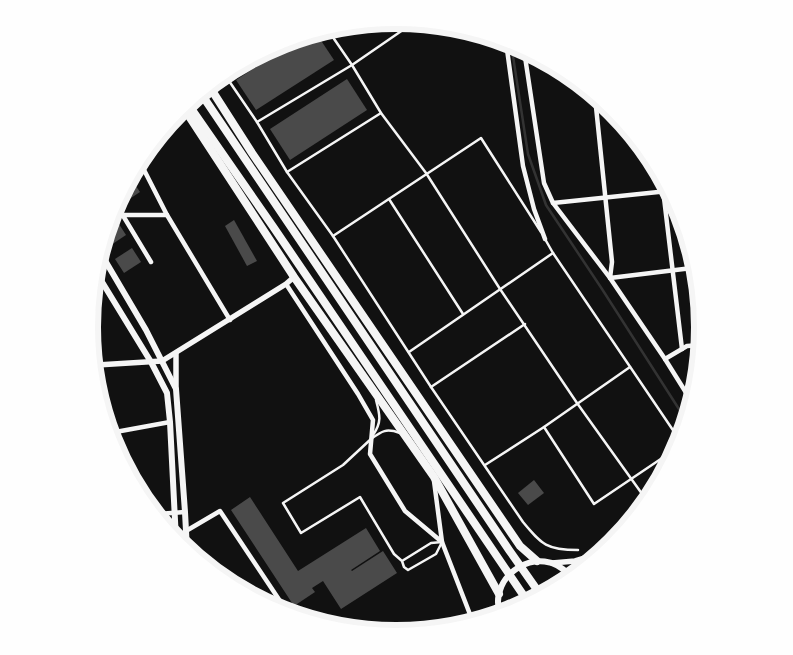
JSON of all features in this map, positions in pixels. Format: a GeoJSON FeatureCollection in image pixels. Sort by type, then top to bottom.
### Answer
{"type":"FeatureCollection","features":[{"type":"Feature","properties":{"kind":"highway"},"geometry":{"type":"LineString","coordinates":[[213,92],[252,153],[520,546],[537,561]]}},
{"type":"Feature","properties":{"kind":"highway"},"geometry":{"type":"LineString","coordinates":[[205,99],[538,590]]}},
{"type":"Feature","properties":{"kind":"highway"},"geometry":{"type":"LineString","coordinates":[[192,110],[525,597]]}},
{"type":"Feature","properties":{"kind":"highway"},"geometry":{"type":"LineString","coordinates":[[187,114],[294,277],[434,477],[499,594]]}},
{"type":"Feature","properties":{"kind":"main road"},"geometry":{"type":"LineString","coordinates":[[105,261],[176,388],[186,540]]}},
{"type":"Feature","properties":{"kind":"main road"},"geometry":{"type":"LineString","coordinates":[[101,281],[151,362],[167,393],[175,528]]}},
{"type":"Feature","properties":{"kind":"main road"},"geometry":{"type":"LineString","coordinates":[[498,608],[499,594],[504,582],[512,571],[524,564],[537,561],[552,563],[567,573]]}},
{"type":"Feature","properties":{"kind":"street"},"geometry":{"type":"LineString","coordinates":[[507,50],[523,166],[534,208],[545,239]]}},
{"type":"Feature","properties":{"kind":"street"},"geometry":{"type":"LineString","coordinates":[[525,58],[544,183],[553,203],[610,278],[688,395]]}},
{"type":"Feature","properties":{"kind":"street"},"geometry":{"type":"LineString","coordinates":[[596,105],[612,262],[610,278]]}},
{"type":"Feature","properties":{"kind":"street"},"geometry":{"type":"LineString","coordinates":[[144,169],[167,215],[230,320]]}},
{"type":"Feature","properties":{"kind":"street"},"geometry":{"type":"LineString","coordinates":[[553,203],[663,192]]}},
{"type":"Feature","properties":{"kind":"street"},"geometry":{"type":"LineString","coordinates":[[667,200],[672,270],[682,349]]}},
{"type":"Feature","properties":{"kind":"street"},"geometry":{"type":"LineString","coordinates":[[121,211],[151,262]]}},
{"type":"Feature","properties":{"kind":"street"},"geometry":{"type":"LineString","coordinates":[[119,215],[167,215]]}},
{"type":"Feature","properties":{"kind":"street"},"geometry":{"type":"LineString","coordinates":[[610,278],[690,268]]}},
{"type":"Feature","properties":{"kind":"street"},"geometry":{"type":"LineString","coordinates":[[100,365],[162,361],[230,320],[294,277]]}},
{"type":"Feature","properties":{"kind":"street"},"geometry":{"type":"LineString","coordinates":[[286,284],[373,420],[370,454],[405,511],[442,542]]}},
{"type":"Feature","properties":{"kind":"street"},"geometry":{"type":"LineString","coordinates":[[665,359],[687,346],[695,345]]}},
{"type":"Feature","properties":{"kind":"street"},"geometry":{"type":"LineString","coordinates":[[176,354],[176,388]]}},
{"type":"Feature","properties":{"kind":"street"},"geometry":{"type":"LineString","coordinates":[[116,431],[170,422]]}},
{"type":"Feature","properties":{"kind":"street"},"geometry":{"type":"LineString","coordinates":[[434,477],[442,542],[472,617]]}},
{"type":"Feature","properties":{"kind":"street"},"geometry":{"type":"LineString","coordinates":[[186,531],[220,511],[282,604]]}},
{"type":"Feature","properties":{"kind":"street"},"geometry":{"type":"LineString","coordinates":[[163,514],[185,512]]}},
{"type":"Feature","properties":{"kind":"street"},"geometry":{"type":"LineString","coordinates":[[552,563],[575,561],[587,558]]}},
{"type":"Feature","properties":{"kind":"lane"},"geometry":{"type":"LineString","coordinates":[[257,122],[352,65],[404,29]]}},
{"type":"Feature","properties":{"kind":"lane"},"geometry":{"type":"LineString","coordinates":[[332,36],[381,113],[426,174],[500,289],[577,403],[643,495]]}},
{"type":"Feature","properties":{"kind":"lane"},"geometry":{"type":"LineString","coordinates":[[229,81],[257,122],[287,172],[333,236],[431,387],[523,522],[536,537],[549,547],[560,550],[578,550]]}},
{"type":"Feature","properties":{"kind":"lane"},"geometry":{"type":"LineString","coordinates":[[287,172],[381,113]]}},
{"type":"Feature","properties":{"kind":"lane"},"geometry":{"type":"LineString","coordinates":[[333,236],[481,138],[553,253],[676,434]]}},
{"type":"Feature","properties":{"kind":"lane"},"geometry":{"type":"LineString","coordinates":[[389,199],[463,314]]}},
{"type":"Feature","properties":{"kind":"lane"},"geometry":{"type":"LineString","coordinates":[[409,352],[553,253]]}},
{"type":"Feature","properties":{"kind":"lane"},"geometry":{"type":"LineString","coordinates":[[431,387],[525,324]]}},
{"type":"Feature","properties":{"kind":"lane"},"geometry":{"type":"LineString","coordinates":[[485,465],[544,427],[630,367]]}},
{"type":"Feature","properties":{"kind":"lane"},"geometry":{"type":"LineString","coordinates":[[371,439],[378,427],[380,414],[375,394]]}},
{"type":"Feature","properties":{"kind":"lane"},"geometry":{"type":"LineString","coordinates":[[544,427],[594,504],[666,455]]}},
{"type":"Feature","properties":{"kind":"lane"},"geometry":{"type":"LineString","coordinates":[[402,561],[431,542],[442,542],[436,554],[408,570],[394,554],[360,497],[301,533],[283,503],[343,465],[381,432],[391,430],[403,434]]}},
{"type":"Feature","properties":{"kind":"building"},"geometry":{"type":"Polygon","coordinates":[[[320,39],[334,60],[256,110],[236,80],[282,51],[320,39]]]}},
{"type":"Feature","properties":{"kind":"building"},"geometry":{"type":"Polygon","coordinates":[[[347,79],[367,110],[290,160],[270,129],[347,79]]]}},
{"type":"Feature","properties":{"kind":"building"},"geometry":{"type":"Polygon","coordinates":[[[135,184],[140,192],[126,202],[135,184]]]}},
{"type":"Feature","properties":{"kind":"building"},"geometry":{"type":"Polygon","coordinates":[[[234,220],[257,261],[247,266],[225,226],[234,220]]]}},
{"type":"Feature","properties":{"kind":"building"},"geometry":{"type":"Polygon","coordinates":[[[117,221],[126,235],[109,246],[117,221]]]}},
{"type":"Feature","properties":{"kind":"building"},"geometry":{"type":"Polygon","coordinates":[[[132,248],[141,262],[124,273],[115,259],[132,248]]]}},
{"type":"Feature","properties":{"kind":"building"},"geometry":{"type":"Polygon","coordinates":[[[534,480],[544,493],[528,505],[518,493],[534,480]]]}},
{"type":"Feature","properties":{"kind":"building"},"geometry":{"type":"Polygon","coordinates":[[[250,497],[298,571],[366,528],[380,551],[351,570],[383,551],[397,573],[341,609],[323,581],[312,588],[315,592],[294,606],[231,510],[250,497]]]}},
{"type":"Feature","properties":{"kind":"waterway"},"geometry":{"type":"LineString","coordinates":[[512,52],[528,154],[546,205],[682,414]]}}]}
